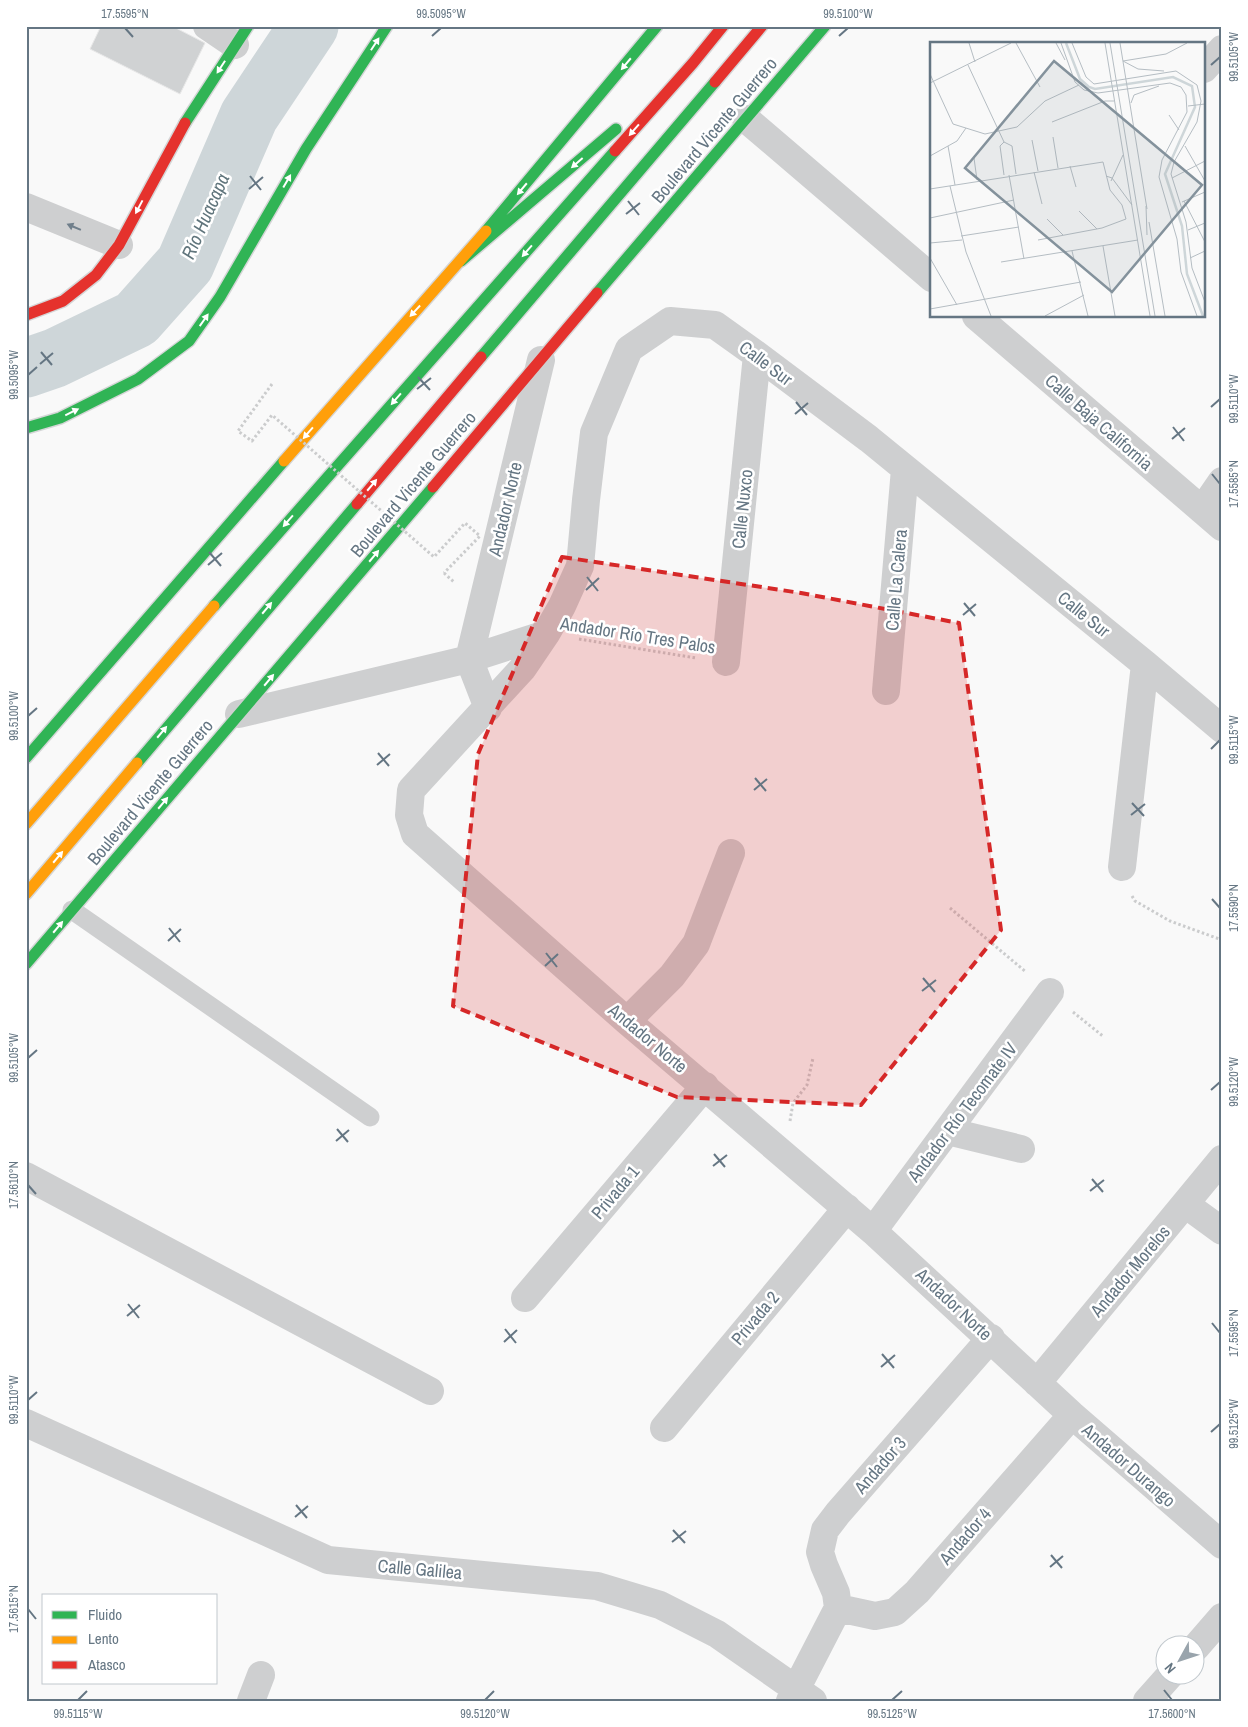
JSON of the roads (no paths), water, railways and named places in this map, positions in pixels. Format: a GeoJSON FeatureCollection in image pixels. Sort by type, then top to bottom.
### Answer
{"type":"FeatureCollection","features":[{"type":"Feature","properties":{"kind":"main road"},"geometry":{"type":"LineString","coordinates":[[26,428],[60,418],[138,379],[189,341],[220,297],[306,149],[387,26]]}},
{"type":"Feature","properties":{"kind":"main road"},"geometry":{"type":"LineString","coordinates":[[26,758],[411,315],[461,262],[657,26]]}},
{"type":"Feature","properties":{"kind":"main road"},"geometry":{"type":"LineString","coordinates":[[26,824],[170,655],[693,63],[723,26]]}},
{"type":"Feature","properties":{"kind":"main road","name":"Boulevard Vicente Guerrero"},"geometry":{"type":"LineString","coordinates":[[26,894],[762,26]]}},
{"type":"Feature","properties":{"kind":"main road","name":"Boulevard Vicente Guerrero"},"geometry":{"type":"LineString","coordinates":[[26,964],[825,26]]}},
{"type":"Feature","properties":{"kind":"main road"},"geometry":{"type":"LineString","coordinates":[[26,315],[62,301],[96,275],[119,246],[182,126],[242,35]]}},
{"type":"Feature","properties":{"kind":"main road"},"geometry":{"type":"LineString","coordinates":[[461,262],[693,63]]}},
{"type":"Feature","properties":{"kind":"street"},"geometry":{"type":"LineString","coordinates":[[211,27],[242,35]]}},
{"type":"Feature","properties":{"kind":"street"},"geometry":{"type":"LineString","coordinates":[[1206,67],[1222,49]]}},
{"type":"Feature","properties":{"kind":"street"},"geometry":{"type":"LineString","coordinates":[[746,120],[930,276]]}},
{"type":"Feature","properties":{"kind":"street"},"geometry":{"type":"LineString","coordinates":[[26,207],[119,246]]}},
{"type":"Feature","properties":{"kind":"street","name":"Calle Baja California"},"geometry":{"type":"LineString","coordinates":[[985,319],[1212,518]]}},
{"type":"Feature","properties":{"kind":"street","name":"Calle Sur"},"geometry":{"type":"LineString","coordinates":[[488,708],[523,668],[546,634],[562,606],[580,566],[594,433],[628,349],[670,321],[716,325],[757,355],[869,439],[1222,729]]}},
{"type":"Feature","properties":{"kind":"street","name":"Calle Nuxco"},"geometry":{"type":"LineString","coordinates":[[726,662],[757,355]]}},
{"type":"Feature","properties":{"kind":"street","name":"Andador Norte"},"geometry":{"type":"LineString","coordinates":[[469,659],[541,360]]}},
{"type":"Feature","properties":{"kind":"street","name":"Calle La Calera"},"geometry":{"type":"LineString","coordinates":[[886,691],[905,469]]}},
{"type":"Feature","properties":{"kind":"street"},"geometry":{"type":"LineString","coordinates":[[1212,518],[1222,481]]}},
{"type":"Feature","properties":{"kind":"street"},"geometry":{"type":"LineString","coordinates":[[239,714],[469,659],[546,634]]}},
{"type":"Feature","properties":{"kind":"street"},"geometry":{"type":"LineString","coordinates":[[469,659],[488,708]]}},
{"type":"Feature","properties":{"kind":"street"},"geometry":{"type":"LineString","coordinates":[[1122,867],[1145,664]]}},
{"type":"Feature","properties":{"kind":"street","name":"Andador Norte"},"geometry":{"type":"LineString","coordinates":[[488,708],[411,790],[409,815],[415,834],[627,1021],[847,1208],[991,1338],[1037,1383]]}},
{"type":"Feature","properties":{"kind":"street"},"geometry":{"type":"LineString","coordinates":[[627,1021],[672,976],[696,944],[731,853]]}},
{"type":"Feature","properties":{"kind":"street","name":"Andador Río Tecomate IV"},"geometry":{"type":"LineString","coordinates":[[873,1231],[1050,992]]}},
{"type":"Feature","properties":{"kind":"street","name":"Privada 1"},"geometry":{"type":"LineString","coordinates":[[525,1298],[705,1086]]}},
{"type":"Feature","properties":{"kind":"street"},"geometry":{"type":"LineString","coordinates":[[947,1131],[1021,1149]]}},
{"type":"Feature","properties":{"kind":"street","name":"Andador Morelos"},"geometry":{"type":"LineString","coordinates":[[1037,1383],[1222,1159]]}},
{"type":"Feature","properties":{"kind":"street"},"geometry":{"type":"LineString","coordinates":[[26,1176],[430,1391]]}},
{"type":"Feature","properties":{"kind":"street"},"geometry":{"type":"LineString","coordinates":[[1185,1204],[1222,1231]]}},
{"type":"Feature","properties":{"kind":"street","name":"Privada 2"},"geometry":{"type":"LineString","coordinates":[[664,1428],[847,1208]]}},
{"type":"Feature","properties":{"kind":"street","name":"Andador 3"},"geometry":{"type":"LineString","coordinates":[[838,1608],[836,1593],[820,1552],[825,1530],[991,1338]]}},
{"type":"Feature","properties":{"kind":"street","name":"Andador Durango"},"geometry":{"type":"LineString","coordinates":[[1037,1383],[1222,1546]]}},
{"type":"Feature","properties":{"kind":"street","name":"Andador 4"},"geometry":{"type":"LineString","coordinates":[[838,1608],[874,1616],[895,1612],[917,1592],[1072,1415]]}},
{"type":"Feature","properties":{"kind":"street","name":"Calle Galilea"},"geometry":{"type":"LineString","coordinates":[[26,1423],[328,1560],[596,1586],[660,1605],[717,1634],[800,1697]]}},
{"type":"Feature","properties":{"kind":"street"},"geometry":{"type":"LineString","coordinates":[[800,1697],[838,1608]]}},
{"type":"Feature","properties":{"kind":"street"},"geometry":{"type":"LineString","coordinates":[[1206,1636],[1222,1618]]}},
{"type":"Feature","properties":{"kind":"street"},"geometry":{"type":"LineString","coordinates":[[251,1701],[261,1675]]}},
{"type":"Feature","properties":{"kind":"street"},"geometry":{"type":"LineString","coordinates":[[1147,1701],[1162,1684]]}},
{"type":"Feature","properties":{"kind":"lane"},"geometry":{"type":"LineString","coordinates":[[72,910],[370,1117]]}},
{"type":"Feature","properties":{"kind":"waterway","name":"Río Huacapa"},"geometry":{"type":"LineString","coordinates":[[26,368],[55,358],[136,319],[185,264],[249,116],[309,26]]}}]}
